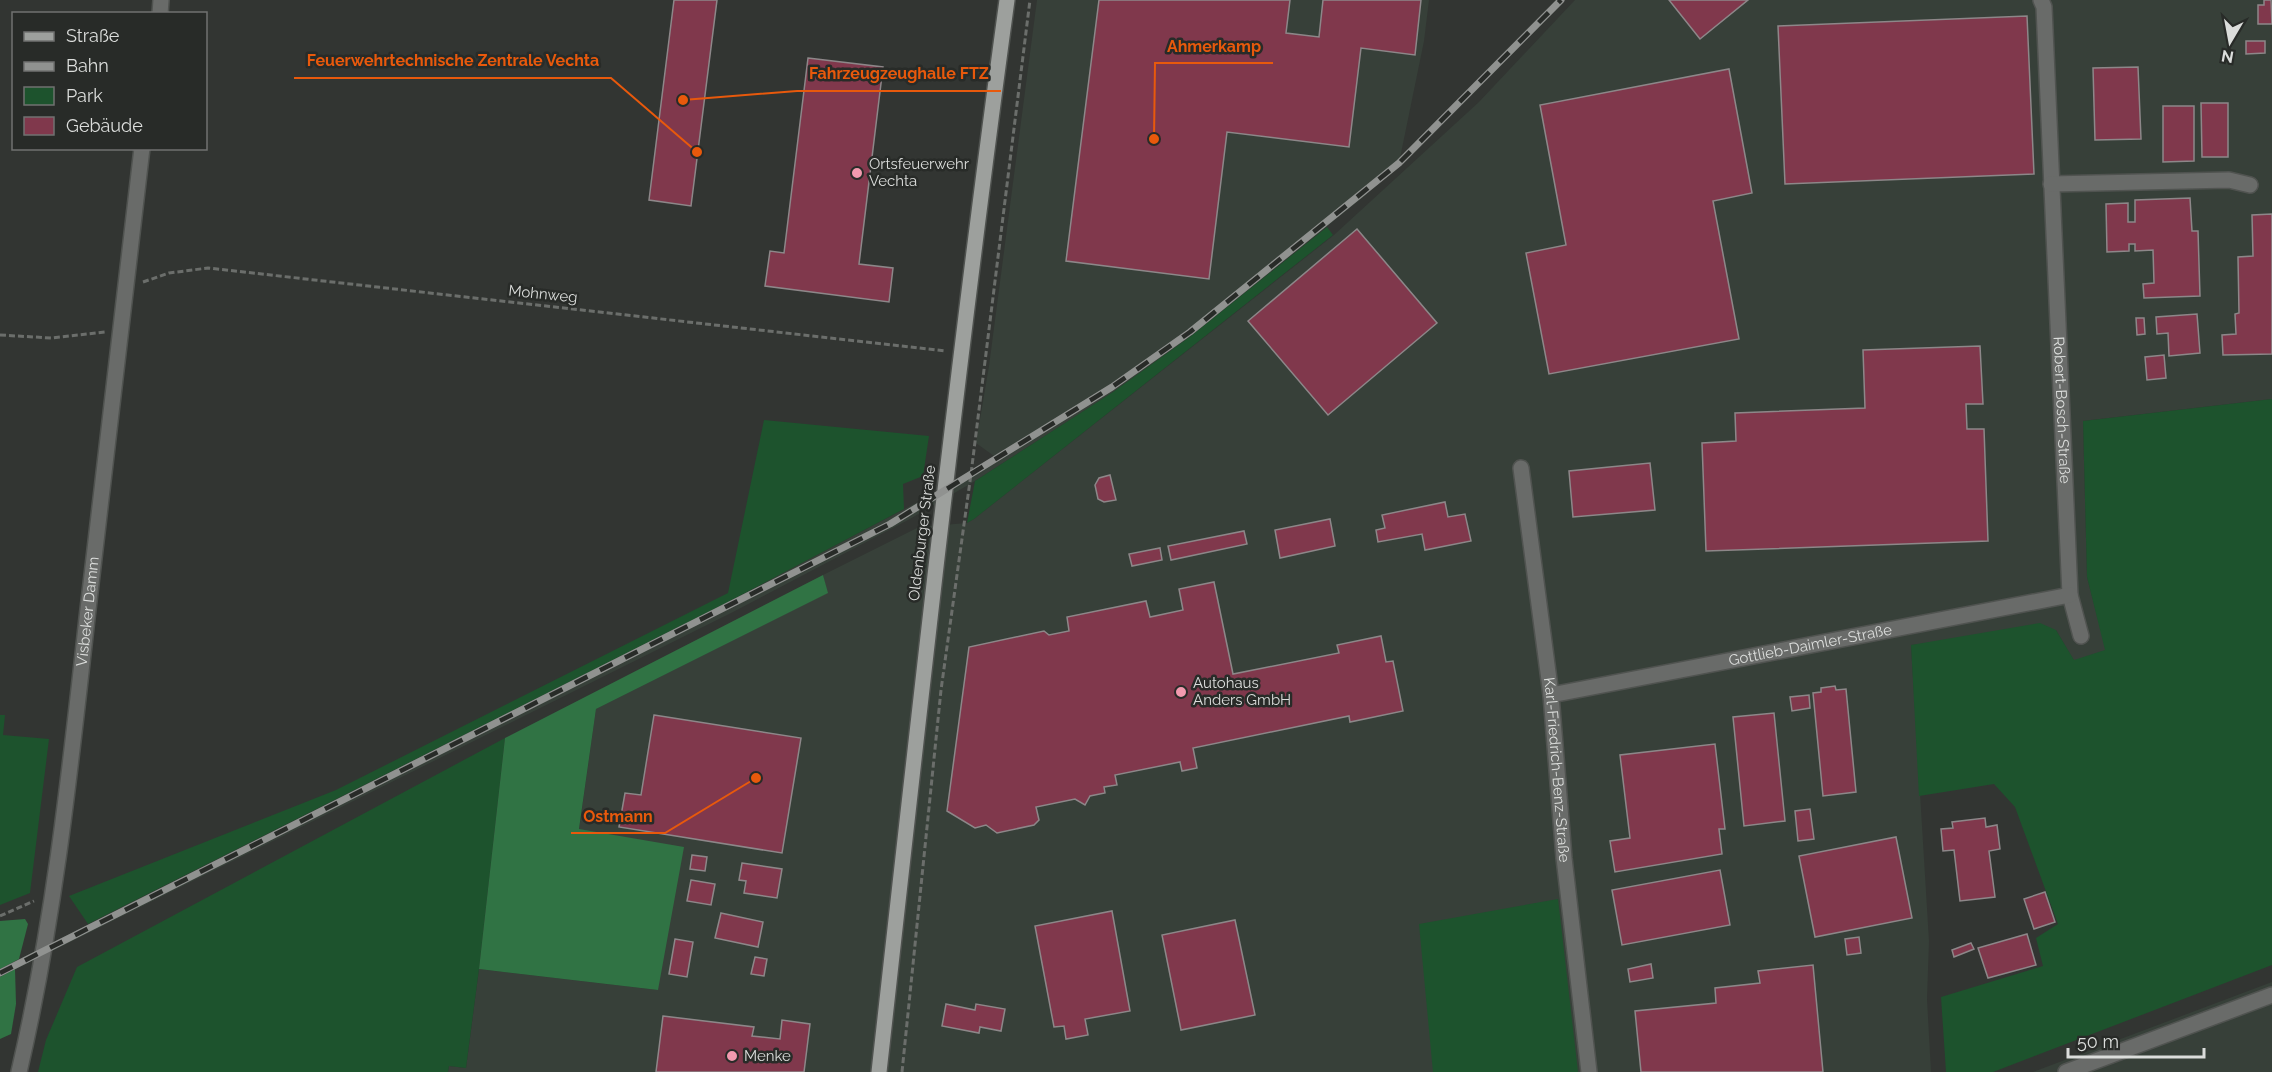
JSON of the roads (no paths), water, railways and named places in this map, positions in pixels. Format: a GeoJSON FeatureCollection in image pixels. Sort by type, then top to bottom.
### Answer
{"type":"FeatureCollection","features":[{"type":"Feature","properties":{"kind":"main road","name":"Oldenburger Straße"},"geometry":{"type":"LineString","coordinates":[[879,1072],[962,352],[1007,0]]}},
{"type":"Feature","properties":{"kind":"street","name":"Robert-Bosch-Straße"},"geometry":{"type":"LineString","coordinates":[[2041,0],[2044,7],[2070,595],[2081,636]]}},
{"type":"Feature","properties":{"kind":"street","name":"Visbeker Damm"},"geometry":{"type":"LineString","coordinates":[[19,1072],[34,1009],[56,887],[142,150]]}},
{"type":"Feature","properties":{"kind":"street"},"geometry":{"type":"LineString","coordinates":[[2051,183],[2229,180],[2250,185]]}},
{"type":"Feature","properties":{"kind":"street","name":"Karl-Friedrich-Benz-Straße"},"geometry":{"type":"LineString","coordinates":[[1521,468],[1551,695],[1564,858],[1588,1072]]}},
{"type":"Feature","properties":{"kind":"street","name":"Gottlieb-Daimler-Straße"},"geometry":{"type":"LineString","coordinates":[[1551,695],[2070,595]]}},
{"type":"Feature","properties":{"kind":"street"},"geometry":{"type":"LineString","coordinates":[[2066,1072],[2272,995]]}},
{"type":"Feature","properties":{"kind":"railway"},"geometry":{"type":"LineString","coordinates":[[0,973],[890,524],[1112,387],[1190,332],[1399,163],[1561,0]]}},
{"type":"Feature","properties":{"kind":"place","name":"Fahrzeugzeughalle FTZ"},"geometry":{"type":"Point","coordinates":[683,100]}},
{"type":"Feature","properties":{"kind":"place","name":"Ahmerkamp"},"geometry":{"type":"Point","coordinates":[1154,139]}},
{"type":"Feature","properties":{"kind":"place","name":"Feuerwehrtechnische Zentrale Vechta"},"geometry":{"type":"Point","coordinates":[697,152]}},
{"type":"Feature","properties":{"kind":"place","name":"Ortsfeuerwehr Vechta"},"geometry":{"type":"Point","coordinates":[857,173]}},
{"type":"Feature","properties":{"kind":"place","name":"Autohaus Anders GmbH"},"geometry":{"type":"Point","coordinates":[1181,692]}},
{"type":"Feature","properties":{"kind":"place","name":"Ostmann"},"geometry":{"type":"Point","coordinates":[756,778]}},
{"type":"Feature","properties":{"kind":"place","name":"Menke"},"geometry":{"type":"Point","coordinates":[732,1056]}}]}
